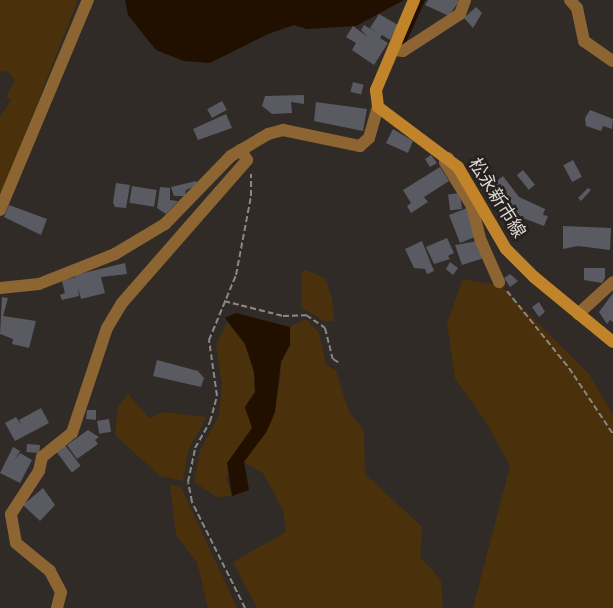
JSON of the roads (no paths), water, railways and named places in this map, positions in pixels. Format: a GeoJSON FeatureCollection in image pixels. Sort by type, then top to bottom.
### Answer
{"type":"FeatureCollection","features":[{"type":"Feature","properties":{"kind":"main road"},"geometry":{"type":"LineString","coordinates":[[378,107],[376,90],[395,50],[414,0]]}},
{"type":"Feature","properties":{"kind":"main road","name":"松永新市線"},"geometry":{"type":"LineString","coordinates":[[378,107],[459,167],[506,249],[578,314],[613,342]]}},
{"type":"Feature","properties":{"kind":"street"},"geometry":{"type":"LineString","coordinates":[[0,210],[88,0]]}},
{"type":"Feature","properties":{"kind":"street"},"geometry":{"type":"LineString","coordinates":[[395,50],[403,51],[460,14],[465,0]]}},
{"type":"Feature","properties":{"kind":"street"},"geometry":{"type":"LineString","coordinates":[[570,0],[577,8],[584,41],[613,61]]}},
{"type":"Feature","properties":{"kind":"street"},"geometry":{"type":"LineString","coordinates":[[57,608],[61,592],[50,571],[16,543],[11,514],[39,471],[42,457],[72,433],[107,328],[122,303],[244,155],[284,130],[360,146],[369,138],[378,107]]}},
{"type":"Feature","properties":{"kind":"street"},"geometry":{"type":"LineString","coordinates":[[0,288],[39,284],[115,254],[165,224],[231,156],[244,155]]}},
{"type":"Feature","properties":{"kind":"street"},"geometry":{"type":"LineString","coordinates":[[448,157],[445,162],[472,206],[481,241],[499,282]]}},
{"type":"Feature","properties":{"kind":"street"},"geometry":{"type":"LineString","coordinates":[[578,314],[613,282]]}},
{"type":"Feature","properties":{"kind":"waterway"},"geometry":{"type":"LineString","coordinates":[[402,47],[423,0]]}}]}
